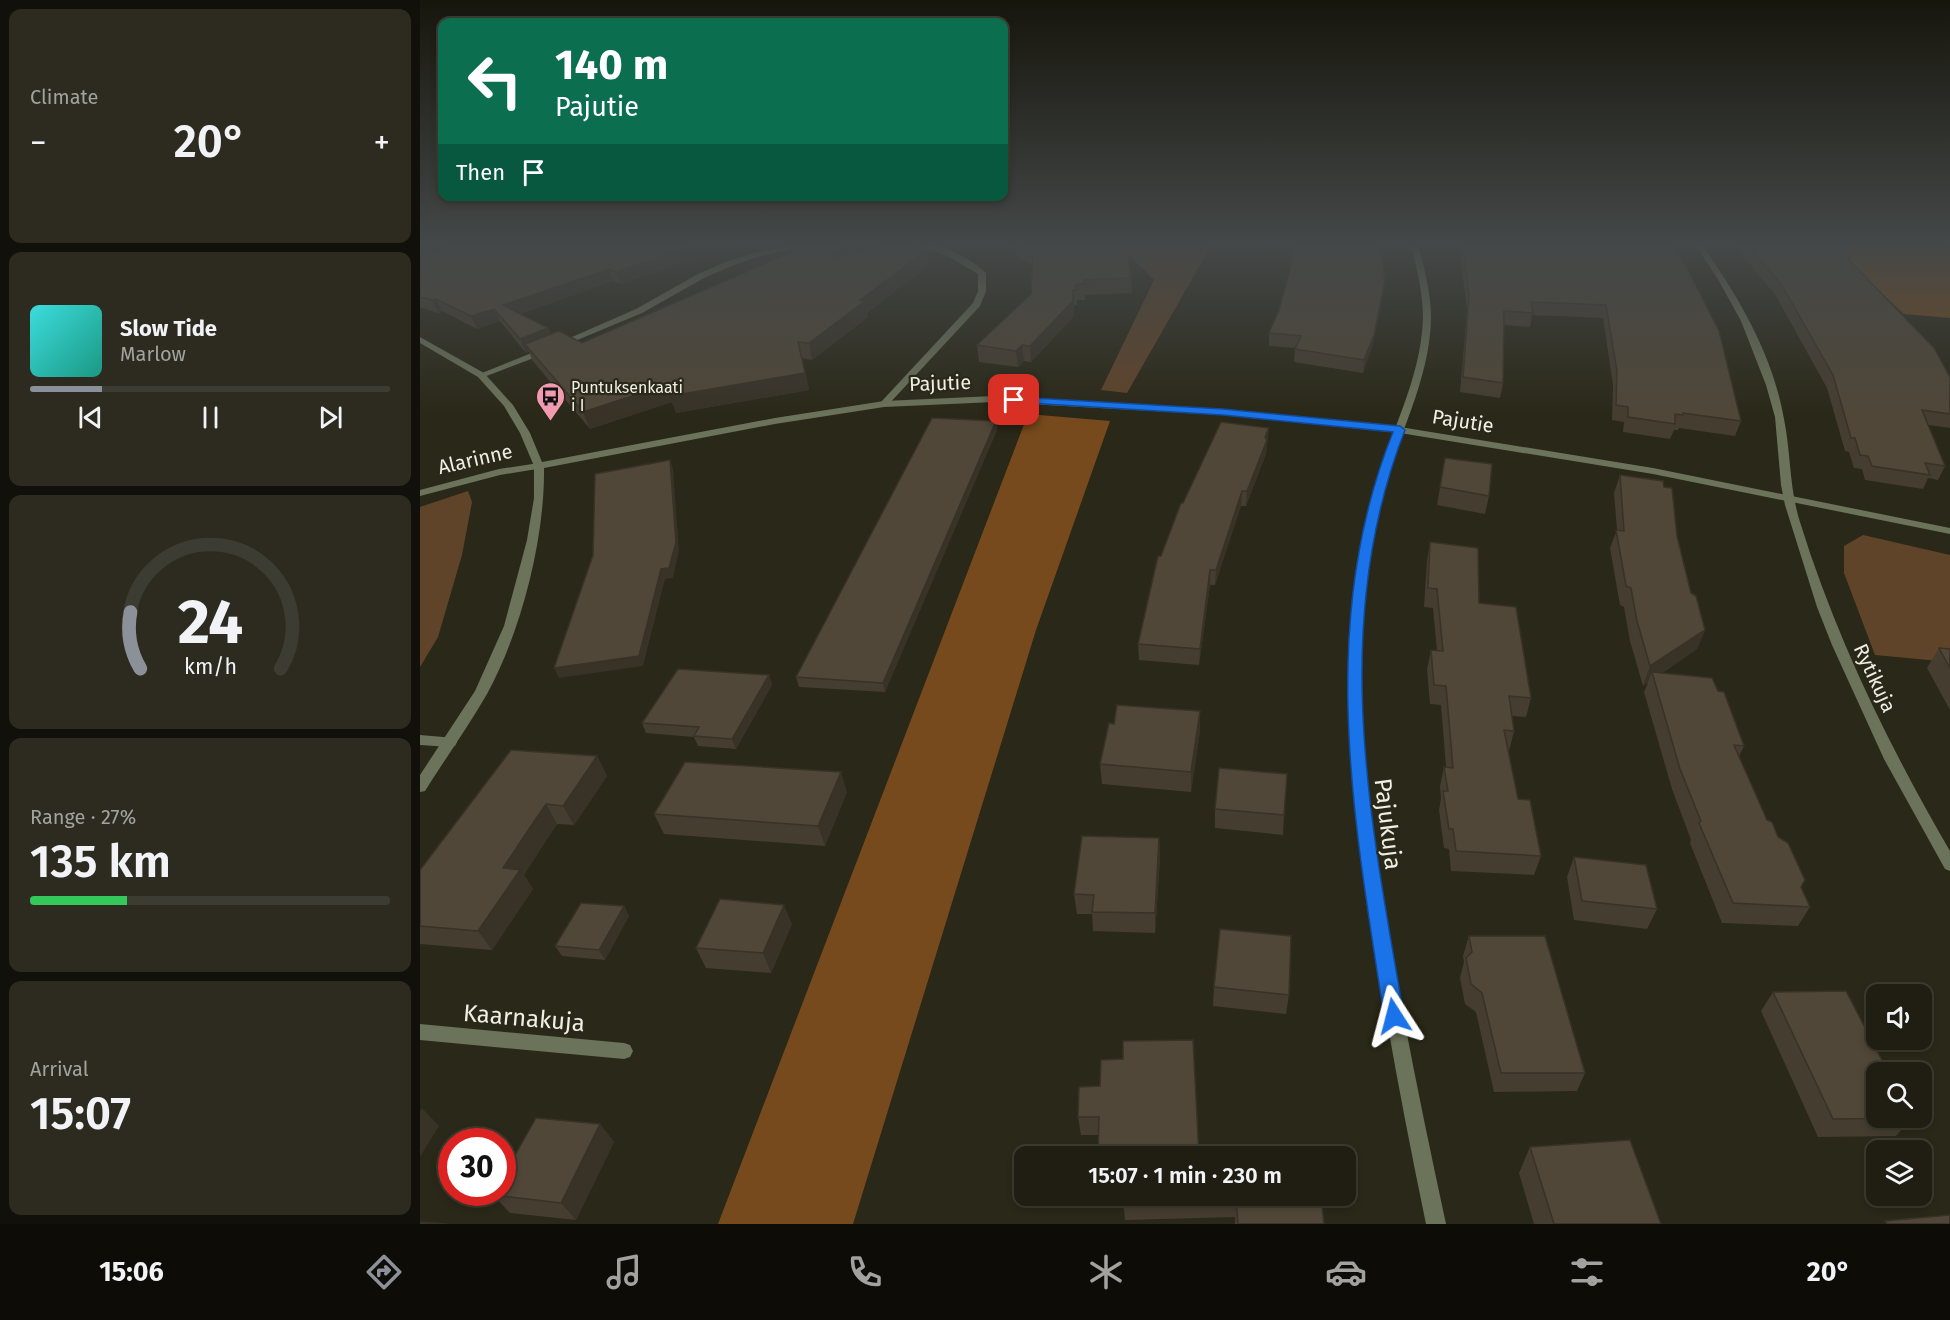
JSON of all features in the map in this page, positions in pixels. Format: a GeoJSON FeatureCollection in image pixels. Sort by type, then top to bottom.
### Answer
{"type":"FeatureCollection","features":[{"type":"Feature","properties":{"kind":"street"},"geometry":{"type":"LineString","coordinates":[[481,375],[597,330],[657,301]]}},
{"type":"Feature","properties":{"kind":"street"},"geometry":{"type":"LineString","coordinates":[[884,404],[978,301]]}},
{"type":"Feature","properties":{"kind":"street","name":"Pajukuja"},"geometry":{"type":"LineString","coordinates":[[1428,301],[1424,355],[1400,430],[1384,470],[1368,538],[1357,601],[1353,678],[1356,756],[1371,875],[1402,1063],[1436,1224]]}},
{"type":"Feature","properties":{"kind":"street","name":"Rytikuja"},"geometry":{"type":"LineString","coordinates":[[1732,301],[1749,330],[1765,366],[1778,409],[1788,496],[1812,574],[1839,647],[1922,817],[1950,865]]}},
{"type":"Feature","properties":{"kind":"street"},"geometry":{"type":"LineString","coordinates":[[420,340],[481,375],[508,405],[525,433],[539,466],[539,498],[533,540],[510,626],[481,692],[420,787]]}},
{"type":"Feature","properties":{"kind":"street","name":"Pajutie"},"geometry":{"type":"LineString","coordinates":[[539,466],[775,421],[884,404],[994,399],[1223,412],[1400,430],[1631,467],[1788,496],[1950,531]]}},
{"type":"Feature","properties":{"kind":"street","name":"Alarinne"},"geometry":{"type":"LineString","coordinates":[[420,493],[499,472],[539,466]]}},
{"type":"Feature","properties":{"kind":"street"},"geometry":{"type":"LineString","coordinates":[[420,740],[450,742]]}},
{"type":"Feature","properties":{"kind":"street","name":"Kaarnakuja"},"geometry":{"type":"LineString","coordinates":[[420,1032],[624,1051]]}},
{"type":"Feature","properties":{"kind":"shaded area"},"geometry":{"type":"Polygon","coordinates":[[[1144,301],[1179,301],[1127,393],[1101,390],[1144,301]]]}},
{"type":"Feature","properties":{"kind":"shaded area"},"geometry":{"type":"Polygon","coordinates":[[[1890,301],[1950,301],[1950,318],[1904,314],[1890,301]]]}},
{"type":"Feature","properties":{"kind":"shaded area"},"geometry":{"type":"Polygon","coordinates":[[[1028,414],[1110,421],[1036,630],[853,1224],[718,1224],[1028,414]]]}},
{"type":"Feature","properties":{"kind":"shaded area"},"geometry":{"type":"Polygon","coordinates":[[[468,491],[472,502],[462,555],[438,637],[420,667],[420,507],[468,491]]]}},
{"type":"Feature","properties":{"kind":"shaded area"},"geometry":{"type":"Polygon","coordinates":[[[1863,535],[1950,555],[1950,662],[1875,655],[1844,573],[1844,546],[1863,535]]]}},
{"type":"Feature","properties":{"kind":"building"},"geometry":{"type":"Polygon","coordinates":[[[440,301],[514,301],[503,305],[548,328],[520,339],[494,309],[471,316],[440,301]]]}},
{"type":"Feature","properties":{"kind":"building"},"geometry":{"type":"Polygon","coordinates":[[[679,301],[865,301],[809,343],[798,342],[805,373],[670,396],[669,384],[583,412],[525,344],[559,331],[582,343],[679,301]]]}},
{"type":"Feature","properties":{"kind":"building"},"geometry":{"type":"Polygon","coordinates":[[[1023,301],[1073,301],[1030,346],[1022,345],[1016,351],[977,345],[1023,301]]]}},
{"type":"Feature","properties":{"kind":"building"},"geometry":{"type":"Polygon","coordinates":[[[1281,301],[1381,301],[1374,335],[1364,360],[1295,349],[1301,336],[1269,333],[1281,301]]]}},
{"type":"Feature","properties":{"kind":"building"},"geometry":{"type":"Polygon","coordinates":[[[1469,301],[1704,301],[1719,331],[1741,421],[1683,413],[1683,415],[1675,414],[1675,424],[1628,417],[1628,407],[1616,405],[1617,371],[1606,305],[1531,302],[1533,313],[1504,311],[1503,383],[1463,377],[1469,301]]]}},
{"type":"Feature","properties":{"kind":"building"},"geometry":{"type":"Polygon","coordinates":[[[1791,301],[1889,301],[1934,348],[1950,377],[1950,414],[1922,410],[1945,466],[1925,463],[1930,475],[1872,466],[1868,456],[1860,455],[1855,438],[1851,438],[1833,375],[1791,301]]]}},
{"type":"Feature","properties":{"kind":"building"},"geometry":{"type":"Polygon","coordinates":[[[932,418],[996,421],[883,683],[796,677],[932,418]]]}},
{"type":"Feature","properties":{"kind":"building"},"geometry":{"type":"Polygon","coordinates":[[[1221,422],[1269,428],[1265,437],[1267,440],[1247,491],[1242,491],[1216,570],[1210,570],[1200,649],[1138,644],[1158,556],[1161,556],[1181,503],[1221,422]]]}},
{"type":"Feature","properties":{"kind":"building"},"geometry":{"type":"Polygon","coordinates":[[[1445,458],[1492,464],[1489,496],[1440,487],[1445,458]]]}},
{"type":"Feature","properties":{"kind":"building"},"geometry":{"type":"Polygon","coordinates":[[[670,460],[676,542],[669,568],[661,569],[639,656],[554,668],[593,555],[595,474],[670,460]]]}},
{"type":"Feature","properties":{"kind":"building"},"geometry":{"type":"Polygon","coordinates":[[[1620,475],[1663,481],[1664,487],[1672,488],[1677,536],[1691,593],[1696,596],[1705,630],[1650,666],[1637,621],[1631,588],[1626,586],[1616,530],[1624,531],[1620,475]]]}},
{"type":"Feature","properties":{"kind":"building"},"geometry":{"type":"Polygon","coordinates":[[[1430,542],[1478,548],[1479,603],[1516,607],[1531,698],[1509,696],[1514,731],[1504,730],[1518,799],[1530,800],[1541,856],[1456,851],[1453,829],[1449,829],[1443,791],[1448,791],[1444,767],[1453,768],[1446,686],[1434,685],[1431,650],[1443,651],[1437,589],[1428,588],[1430,542]]]}},
{"type":"Feature","properties":{"kind":"building"},"geometry":{"type":"Polygon","coordinates":[[[1939,648],[1950,649],[1950,668],[1939,648]]]}},
{"type":"Feature","properties":{"kind":"building"},"geometry":{"type":"Polygon","coordinates":[[[678,669],[769,675],[732,739],[694,736],[699,727],[642,723],[678,669]]]}},
{"type":"Feature","properties":{"kind":"building"},"geometry":{"type":"Polygon","coordinates":[[[1652,672],[1712,678],[1718,691],[1724,692],[1744,746],[1734,745],[1767,820],[1772,822],[1778,837],[1788,843],[1805,880],[1801,887],[1810,907],[1733,903],[1699,823],[1701,821],[1680,769],[1652,672]]]}},
{"type":"Feature","properties":{"kind":"building"},"geometry":{"type":"Polygon","coordinates":[[[1117,705],[1200,711],[1191,772],[1100,764],[1109,723],[1114,724],[1117,705]]]}},
{"type":"Feature","properties":{"kind":"building"},"geometry":{"type":"Polygon","coordinates":[[[511,750],[597,756],[563,806],[546,804],[531,826],[503,868],[520,870],[478,931],[420,926],[420,870],[511,750]]]}},
{"type":"Feature","properties":{"kind":"building"},"geometry":{"type":"Polygon","coordinates":[[[685,762],[841,772],[818,826],[654,814],[685,762]]]}},
{"type":"Feature","properties":{"kind":"building"},"geometry":{"type":"Polygon","coordinates":[[[1219,768],[1287,774],[1284,815],[1215,809],[1219,768]]]}},
{"type":"Feature","properties":{"kind":"building"},"geometry":{"type":"Polygon","coordinates":[[[1082,836],[1159,838],[1155,913],[1092,912],[1094,895],[1074,894],[1082,836]]]}},
{"type":"Feature","properties":{"kind":"building"},"geometry":{"type":"Polygon","coordinates":[[[1574,857],[1646,865],[1657,909],[1582,901],[1574,857]]]}},
{"type":"Feature","properties":{"kind":"building"},"geometry":{"type":"Polygon","coordinates":[[[720,899],[784,905],[763,953],[696,948],[720,899]]]}},
{"type":"Feature","properties":{"kind":"building"},"geometry":{"type":"Polygon","coordinates":[[[581,903],[624,906],[599,950],[555,946],[581,903]]]}},
{"type":"Feature","properties":{"kind":"building"},"geometry":{"type":"Polygon","coordinates":[[[1220,929],[1291,936],[1289,995],[1214,987],[1220,929]]]}},
{"type":"Feature","properties":{"kind":"building"},"geometry":{"type":"Polygon","coordinates":[[[1469,936],[1545,936],[1585,1073],[1501,1073],[1482,993],[1471,984],[1466,958],[1472,952],[1469,936]]]}},
{"type":"Feature","properties":{"kind":"building"},"geometry":{"type":"Polygon","coordinates":[[[1846,991],[1866,1030],[1866,1050],[1877,1050],[1883,1062],[1866,1062],[1866,1119],[1833,1119],[1773,992],[1846,991]]]}},
{"type":"Feature","properties":{"kind":"building"},"geometry":{"type":"Polygon","coordinates":[[[1193,1040],[1198,1146],[1098,1146],[1099,1117],[1078,1117],[1079,1087],[1100,1086],[1101,1060],[1123,1059],[1123,1041],[1193,1040]]]}},
{"type":"Feature","properties":{"kind":"building"},"geometry":{"type":"Polygon","coordinates":[[[536,1118],[600,1124],[561,1203],[516,1198],[516,1153],[536,1118]]]}},
{"type":"Feature","properties":{"kind":"building"},"geometry":{"type":"Polygon","coordinates":[[[1630,1140],[1661,1224],[1554,1224],[1530,1147],[1630,1140]]]}},
{"type":"Feature","properties":{"kind":"building"},"geometry":{"type":"Polygon","coordinates":[[[1236,1206],[1322,1206],[1324,1224],[1238,1224],[1236,1206]]]}},
{"type":"Feature","properties":{"kind":"building"},"geometry":{"type":"Polygon","coordinates":[[[1950,1215],[1950,1224],[1887,1224],[1885,1221],[1950,1215]]]}},
{"type":"Feature","properties":{"kind":"building"},"geometry":{"type":"Polygon","coordinates":[[[420,1222],[447,1224],[420,1224],[420,1222]]]}},
{"type":"Feature","properties":{"kind":"place","name":"Puntuksenkaati i I"},"geometry":{"type":"Point","coordinates":[550,422]}},
{"type":"Feature","properties":{"kind":"route"},"geometry":{"type":"LineString","coordinates":[[1014,400],[1223,412],[1400,430],[1384,470],[1368,538],[1357,601],[1353,678],[1356,756],[1371,875],[1394,1016]]}}]}
